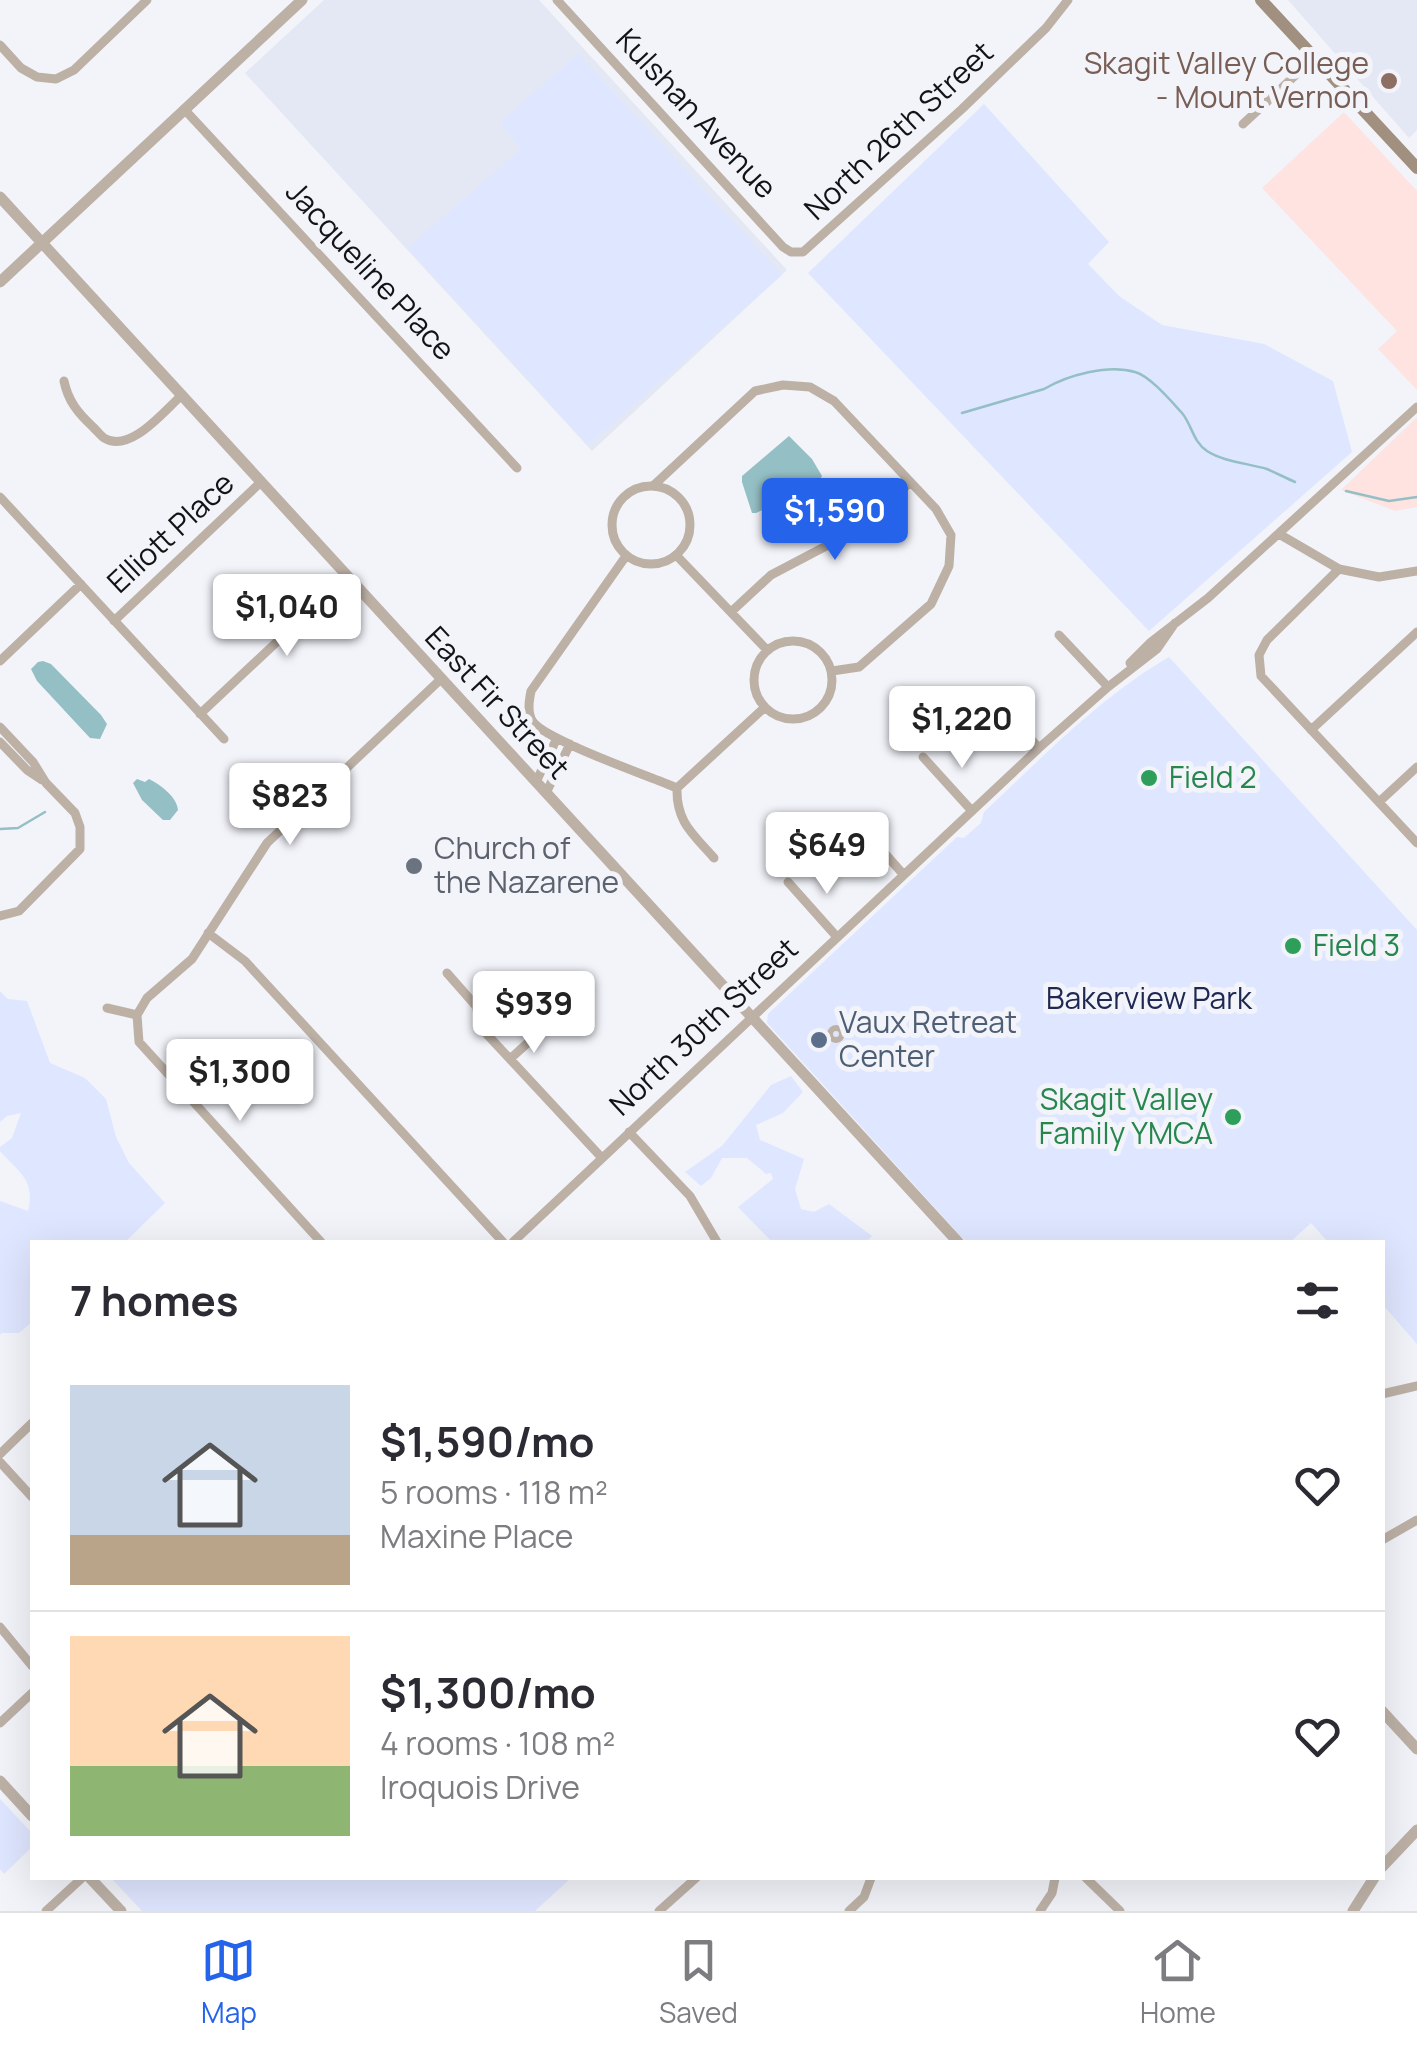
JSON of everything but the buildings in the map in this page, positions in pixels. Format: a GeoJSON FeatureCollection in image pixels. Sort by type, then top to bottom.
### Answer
{"type":"FeatureCollection","features":[{"type":"Feature","properties":{"kind":"main road"},"geometry":{"type":"LineString","coordinates":[[1261,0],[1417,168]]}},
{"type":"Feature","properties":{"kind":"street"},"geometry":{"type":"LineString","coordinates":[[0,45],[21,68],[56,79],[74,70],[148,0]]}},
{"type":"Feature","properties":{"kind":"street"},"geometry":{"type":"LineString","coordinates":[[0,282],[302,0]]}},
{"type":"Feature","properties":{"kind":"street","name":"Kulshan Avenue"},"geometry":{"type":"LineString","coordinates":[[557,0],[784,247],[791,252],[803,252]]}},
{"type":"Feature","properties":{"kind":"street","name":"North 26th Street"},"geometry":{"type":"LineString","coordinates":[[803,252],[962,109],[1046,28],[1068,0]]}},
{"type":"Feature","properties":{"kind":"street"},"geometry":{"type":"LineString","coordinates":[[1244,124],[1315,57]]}},
{"type":"Feature","properties":{"kind":"street","name":"Jacqueline Place"},"geometry":{"type":"LineString","coordinates":[[184,109],[517,468]]}},
{"type":"Feature","properties":{"kind":"street","name":"East Fir Street"},"geometry":{"type":"LineString","coordinates":[[0,196],[956,1240]]}},
{"type":"Feature","properties":{"kind":"street"},"geometry":{"type":"LineString","coordinates":[[64,381],[68,398],[106,440],[124,442],[138,435],[182,395]]}},
{"type":"Feature","properties":{"kind":"street"},"geometry":{"type":"LineString","coordinates":[[654,486],[754,391],[783,385],[810,387],[834,401],[936,509],[951,535],[949,566],[931,604],[859,668],[832,671]]}},
{"type":"Feature","properties":{"kind":"street","name":"North 30th Street"},"geometry":{"type":"LineString","coordinates":[[515,1240],[903,874],[1108,687],[1150,642],[1208,598],[1417,407]]}},
{"type":"Feature","properties":{"kind":"street","name":"Elliott Place"},"geometry":{"type":"LineString","coordinates":[[114,621],[261,482]]}},
{"type":"Feature","properties":{"kind":"street"},"geometry":{"type":"LineString","coordinates":[[731,612],[771,575],[868,524],[910,482]]}},
{"type":"Feature","properties":{"kind":"street"},"geometry":{"type":"LineString","coordinates":[[654,486],[669,490],[681,500],[690,528],[686,543],[676,555],[660,564],[642,564],[626,556],[615,543],[611,527],[614,510],[623,496],[638,488],[654,486]]}},
{"type":"Feature","properties":{"kind":"street"},"geometry":{"type":"LineString","coordinates":[[0,497],[224,739]]}},
{"type":"Feature","properties":{"kind":"street"},"geometry":{"type":"LineString","coordinates":[[1279,534],[1339,569],[1379,577],[1417,570]]}},
{"type":"Feature","properties":{"kind":"street"},"geometry":{"type":"LineString","coordinates":[[676,555],[767,650]]}},
{"type":"Feature","properties":{"kind":"street"},"geometry":{"type":"LineString","coordinates":[[626,556],[531,691],[528,707],[533,722],[557,738],[677,788]]}},
{"type":"Feature","properties":{"kind":"street"},"geometry":{"type":"LineString","coordinates":[[1339,569],[1267,640],[1259,654],[1261,676],[1417,843]]}},
{"type":"Feature","properties":{"kind":"street"},"geometry":{"type":"LineString","coordinates":[[200,714],[347,576]]}},
{"type":"Feature","properties":{"kind":"street"},"geometry":{"type":"LineString","coordinates":[[0,661],[80,584]]}},
{"type":"Feature","properties":{"kind":"street"},"geometry":{"type":"LineString","coordinates":[[1311,730],[1417,632]]}},
{"type":"Feature","properties":{"kind":"street"},"geometry":{"type":"LineString","coordinates":[[1060,635],[1108,687]]}},
{"type":"Feature","properties":{"kind":"street"},"geometry":{"type":"LineString","coordinates":[[792,640],[817,649],[832,671],[829,696],[822,707],[800,720],[775,716],[764,708],[754,689],[755,668],[767,650],[792,640]]}},
{"type":"Feature","properties":{"kind":"street"},"geometry":{"type":"LineString","coordinates":[[319,1240],[139,1042],[137,1015],[148,998],[192,959],[267,843],[441,679]]}},
{"type":"Feature","properties":{"kind":"street"},"geometry":{"type":"LineString","coordinates":[[991,695],[1040,748]]}},
{"type":"Feature","properties":{"kind":"street"},"geometry":{"type":"LineString","coordinates":[[714,858],[677,808],[677,788],[764,708]]}},
{"type":"Feature","properties":{"kind":"street"},"geometry":{"type":"LineString","coordinates":[[0,726],[33,762],[46,783]]}},
{"type":"Feature","properties":{"kind":"street"},"geometry":{"type":"LineString","coordinates":[[536,782],[557,738]]}},
{"type":"Feature","properties":{"kind":"street"},"geometry":{"type":"LineString","coordinates":[[0,742],[75,813],[80,827],[80,848],[19,910],[0,916]]}},
{"type":"Feature","properties":{"kind":"street"},"geometry":{"type":"LineString","coordinates":[[546,793],[570,744]]}},
{"type":"Feature","properties":{"kind":"street"},"geometry":{"type":"LineString","coordinates":[[923,757],[972,811]]}},
{"type":"Feature","properties":{"kind":"street"},"geometry":{"type":"LineString","coordinates":[[1379,802],[1417,767]]}},
{"type":"Feature","properties":{"kind":"street"},"geometry":{"type":"LineString","coordinates":[[857,822],[903,874]]}},
{"type":"Feature","properties":{"kind":"street"},"geometry":{"type":"LineString","coordinates":[[788,882],[837,937]]}},
{"type":"Feature","properties":{"kind":"street"},"geometry":{"type":"LineString","coordinates":[[208,934],[245,962],[502,1240]]}},
{"type":"Feature","properties":{"kind":"street"},"geometry":{"type":"LineString","coordinates":[[448,974],[476,1006],[482,1029],[602,1158]]}},
{"type":"Feature","properties":{"kind":"street"},"geometry":{"type":"LineString","coordinates":[[510,1060],[575,1000]]}},
{"type":"Feature","properties":{"kind":"street"},"geometry":{"type":"LineString","coordinates":[[107,1008],[137,1015]]}},
{"type":"Feature","properties":{"kind":"street"},"geometry":{"type":"LineString","coordinates":[[629,1132],[690,1196],[716,1240]]}},
{"type":"Feature","properties":{"kind":"street"},"geometry":{"type":"LineString","coordinates":[[1385,1393],[1417,1386]]}},
{"type":"Feature","properties":{"kind":"street"},"geometry":{"type":"LineString","coordinates":[[0,1454],[30,1425]]}},
{"type":"Feature","properties":{"kind":"street"},"geometry":{"type":"LineString","coordinates":[[0,1462],[30,1495]]}},
{"type":"Feature","properties":{"kind":"street"},"geometry":{"type":"LineString","coordinates":[[1385,1538],[1417,1520]]}},
{"type":"Feature","properties":{"kind":"street"},"geometry":{"type":"LineString","coordinates":[[0,1628],[30,1664]]}},
{"type":"Feature","properties":{"kind":"street"},"geometry":{"type":"LineString","coordinates":[[0,1723],[30,1695]]}},
{"type":"Feature","properties":{"kind":"street"},"geometry":{"type":"LineString","coordinates":[[1385,1714],[1417,1749]]}},
{"type":"Feature","properties":{"kind":"street"},"geometry":{"type":"LineString","coordinates":[[0,1781],[30,1814]]}},
{"type":"Feature","properties":{"kind":"street"},"geometry":{"type":"LineString","coordinates":[[1385,1863],[1417,1830]]}},
{"type":"Feature","properties":{"kind":"street"},"geometry":{"type":"LineString","coordinates":[[46,1911],[84,1880]]}},
{"type":"Feature","properties":{"kind":"street"},"geometry":{"type":"LineString","coordinates":[[88,1880],[121,1911]]}},
{"type":"Feature","properties":{"kind":"street"},"geometry":{"type":"LineString","coordinates":[[659,1911],[694,1880]]}},
{"type":"Feature","properties":{"kind":"street"},"geometry":{"type":"LineString","coordinates":[[849,1911],[864,1897],[870,1880]]}},
{"type":"Feature","properties":{"kind":"street"},"geometry":{"type":"LineString","coordinates":[[1040,1911],[1052,1892],[1054,1880]]}},
{"type":"Feature","properties":{"kind":"street"},"geometry":{"type":"LineString","coordinates":[[1088,1880],[1120,1911]]}},
{"type":"Feature","properties":{"kind":"street"},"geometry":{"type":"LineString","coordinates":[[1353,1911],[1373,1880]]}},
{"type":"Feature","properties":{"kind":"shaded area"},"geometry":{"type":"Polygon","coordinates":[[[324,0],[539,0],[787,270],[592,451],[245,73],[324,0]]]}},
{"type":"Feature","properties":{"kind":"shaded area","name":"Skagit Valley College - Mount Vernon"},"geometry":{"type":"Polygon","coordinates":[[[1288,0],[1417,0],[1417,130],[1409,138],[1288,0]]]}},
{"type":"Feature","properties":{"kind":"shaded area"},"geometry":{"type":"Polygon","coordinates":[[[1344,112],[1417,191],[1417,390],[1378,349],[1397,331],[1262,188],[1344,112]]]}},
{"type":"Feature","properties":{"kind":"shaded area"},"geometry":{"type":"Polygon","coordinates":[[[1417,417],[1417,507],[1395,511],[1341,490],[1417,417]]]}},
{"type":"Feature","properties":{"kind":"shaded area"},"geometry":{"type":"Polygon","coordinates":[[[789,436],[812,459],[822,476],[817,485],[752,513],[742,476],[789,436]]]}},
{"type":"Feature","properties":{"kind":"shaded area"},"geometry":{"type":"Polygon","coordinates":[[[43,661],[51,664],[101,715],[107,724],[100,739],[90,738],[37,681],[31,669],[43,661]]]}},
{"type":"Feature","properties":{"kind":"shaded area"},"geometry":{"type":"Polygon","coordinates":[[[149,779],[172,796],[178,810],[170,820],[163,820],[142,800],[133,783],[149,779]]]}},
{"type":"Feature","properties":{"kind":"green space"},"geometry":{"type":"Polygon","coordinates":[[[578,54],[782,275],[588,445],[408,248],[521,149],[500,123],[578,54]]]}},
{"type":"Feature","properties":{"kind":"green space"},"geometry":{"type":"Polygon","coordinates":[[[984,104],[1109,242],[1088,264],[1119,296],[1162,325],[1264,344],[1333,381],[1352,452],[1149,631],[808,273],[984,104]]]}},
{"type":"Feature","properties":{"kind":"green space","name":"Bakerview Park"},"geometry":{"type":"Polygon","coordinates":[[[1169,657],[1417,930],[1417,1344],[1385,1307],[1385,1240],[1326,1240],[1311,1223],[1292,1240],[964,1240],[767,1023],[768,1014],[957,837],[964,838],[981,823],[984,812],[1050,750],[1095,709],[1169,657]]]}},
{"type":"Feature","properties":{"kind":"green space"},"geometry":{"type":"Polygon","coordinates":[[[0,991],[8,999],[27,1001],[50,1063],[85,1078],[106,1099],[116,1137],[129,1163],[165,1203],[127,1240],[30,1240],[30,1324],[19,1333],[0,1335],[0,1201],[28,1211],[30,1191],[24,1177],[0,1151],[12,1138],[21,1113],[0,1122],[0,991]]]}},
{"type":"Feature","properties":{"kind":"green space"},"geometry":{"type":"Polygon","coordinates":[[[791,1076],[803,1092],[783,1113],[756,1125],[760,1140],[804,1159],[795,1189],[801,1209],[814,1212],[829,1204],[872,1236],[868,1240],[770,1240],[738,1207],[773,1179],[771,1173],[766,1174],[747,1158],[722,1158],[711,1178],[701,1186],[685,1172],[722,1146],[771,1085],[791,1076]]]}},
{"type":"Feature","properties":{"kind":"green space"},"geometry":{"type":"Polygon","coordinates":[[[0,1799],[30,1831],[30,1849],[4,1874],[0,1869],[0,1799]]]}},
{"type":"Feature","properties":{"kind":"green space"},"geometry":{"type":"Polygon","coordinates":[[[113,1880],[569,1880],[535,1911],[142,1911],[113,1880]]]}},
{"type":"Feature","properties":{"kind":"waterway"},"geometry":{"type":"LineString","coordinates":[[962,413],[1088,372],[1135,372],[1172,402],[1207,451],[1295,482]]}},
{"type":"Feature","properties":{"kind":"waterway"},"geometry":{"type":"LineString","coordinates":[[1346,491],[1389,501],[1417,497]]}},
{"type":"Feature","properties":{"kind":"waterway"},"geometry":{"type":"LineString","coordinates":[[0,829],[18,828],[45,812]]}},
{"type":"Feature","properties":{"kind":"place","name":"Skagit Valley College - Mount Vernon"},"geometry":{"type":"Point","coordinates":[1389,81]}},
{"type":"Feature","properties":{"kind":"place","name":"Field 2"},"geometry":{"type":"Point","coordinates":[1149,778]}},
{"type":"Feature","properties":{"kind":"place","name":"Church of the Nazarene"},"geometry":{"type":"Point","coordinates":[414,866]}},
{"type":"Feature","properties":{"kind":"place","name":"Field 3"},"geometry":{"type":"Point","coordinates":[1293,946]}},
{"type":"Feature","properties":{"kind":"place","name":"Vaux Retreat Center"},"geometry":{"type":"Point","coordinates":[819,1040]}},
{"type":"Feature","properties":{"kind":"place","name":"Skagit Valley Family YMCA"},"geometry":{"type":"Point","coordinates":[1233,1117]}}]}
